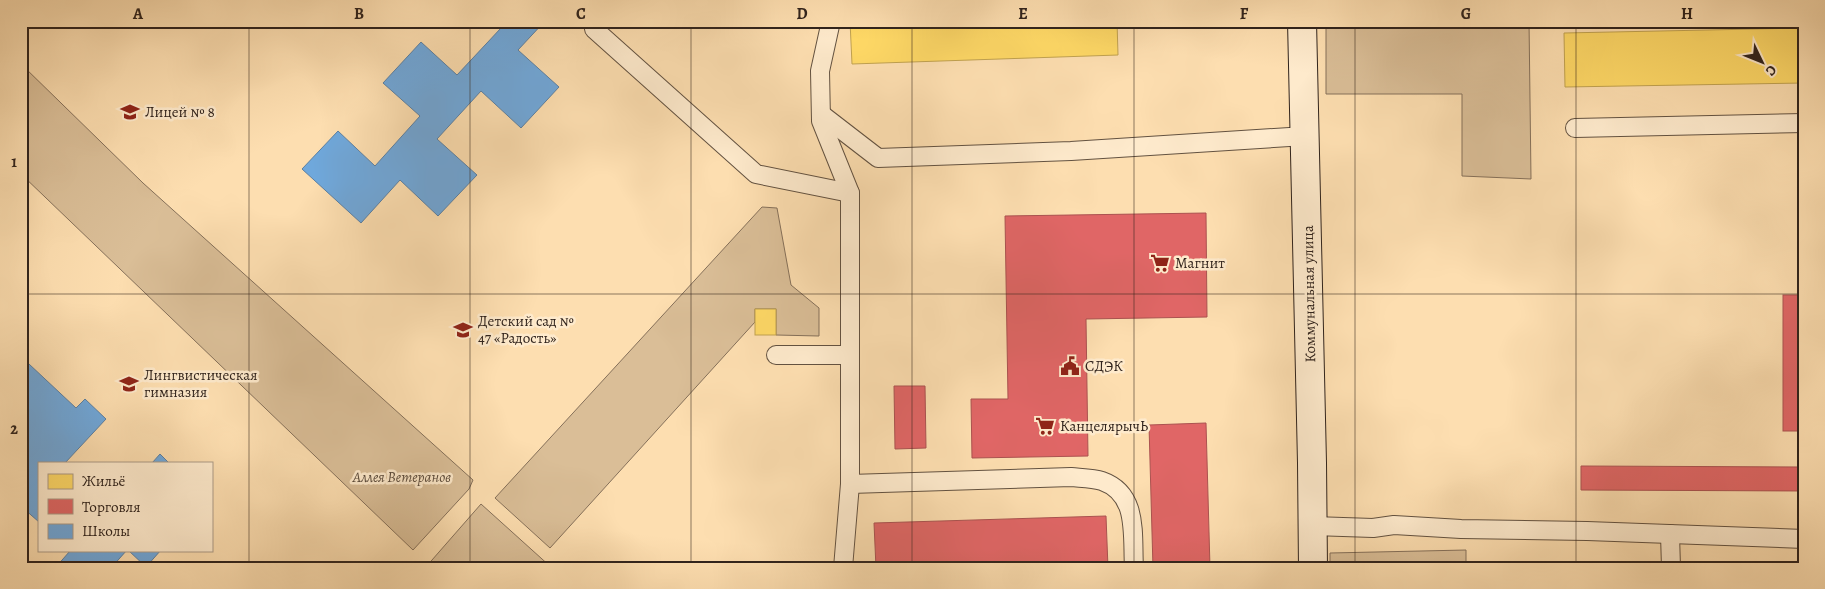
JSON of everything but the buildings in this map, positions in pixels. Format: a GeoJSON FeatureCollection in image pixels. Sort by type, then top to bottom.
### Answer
{"type":"FeatureCollection","features":[{"type":"Feature","properties":{"kind":"main road","name":"Коммунальная улица"},"geometry":{"type":"LineString","coordinates":[[1302,21],[1313,568]]}},
{"type":"Feature","properties":{"kind":"lane"},"geometry":{"type":"LineString","coordinates":[[831,21],[820,71],[821,120],[850,193],[850,484],[843,568]]}},
{"type":"Feature","properties":{"kind":"lane"},"geometry":{"type":"LineString","coordinates":[[594,30],[756,174],[850,193]]}},
{"type":"Feature","properties":{"kind":"lane"},"geometry":{"type":"LineString","coordinates":[[821,114],[878,158],[1071,151],[1305,136]]}},
{"type":"Feature","properties":{"kind":"lane"},"geometry":{"type":"LineString","coordinates":[[1575,128],[1804,123]]}},
{"type":"Feature","properties":{"kind":"lane"},"geometry":{"type":"LineString","coordinates":[[776,355],[850,355]]}},
{"type":"Feature","properties":{"kind":"lane"},"geometry":{"type":"LineString","coordinates":[[850,484],[1071,477],[1100,480],[1118,488],[1129,505],[1132,523],[1134,568]]}},
{"type":"Feature","properties":{"kind":"lane"},"geometry":{"type":"LineString","coordinates":[[1312,526],[1373,528],[1394,525],[1461,529],[1587,530],[1804,540]]}},
{"type":"Feature","properties":{"kind":"lane"},"geometry":{"type":"LineString","coordinates":[[1670,534],[1671,568]]}},
{"type":"Feature","properties":{"kind":"green space"},"geometry":{"type":"Polygon","coordinates":[[[1326,21],[1529,21],[1531,179],[1462,176],[1462,94],[1326,94],[1326,21]]]}},
{"type":"Feature","properties":{"kind":"green space","name":"Аллея Ветеранов"},"geometry":{"type":"Polygon","coordinates":[[[21,64],[143,183],[473,480],[469,489],[413,550],[21,174],[21,64]]]}},
{"type":"Feature","properties":{"kind":"green space"},"geometry":{"type":"Polygon","coordinates":[[[762,207],[777,208],[791,285],[819,308],[819,336],[776,335],[776,309],[755,309],[755,322],[550,548],[495,498],[762,207]]]}},
{"type":"Feature","properties":{"kind":"green space"},"geometry":{"type":"Polygon","coordinates":[[[481,504],[552,568],[425,568],[481,504]]]}},
{"type":"Feature","properties":{"kind":"green space"},"geometry":{"type":"Polygon","coordinates":[[[1466,550],[1466,568],[1330,568],[1330,553],[1466,550]]]}},
{"type":"Feature","properties":{"kind":"place","name":"Лицей № 8"},"geometry":{"type":"Point","coordinates":[130,112]}},
{"type":"Feature","properties":{"kind":"place","name":"Магнит"},"geometry":{"type":"Point","coordinates":[1160,263]}},
{"type":"Feature","properties":{"kind":"place","name":"Детский сад № 47 «Радость»"},"geometry":{"type":"Point","coordinates":[463,330]}},
{"type":"Feature","properties":{"kind":"place","name":"СДЭК"},"geometry":{"type":"Point","coordinates":[1070,366]}},
{"type":"Feature","properties":{"kind":"place","name":"Лингвистическая гимназия"},"geometry":{"type":"Point","coordinates":[129,384]}},
{"type":"Feature","properties":{"kind":"place","name":"КанцелярычЬ"},"geometry":{"type":"Point","coordinates":[1045,426]}}]}
